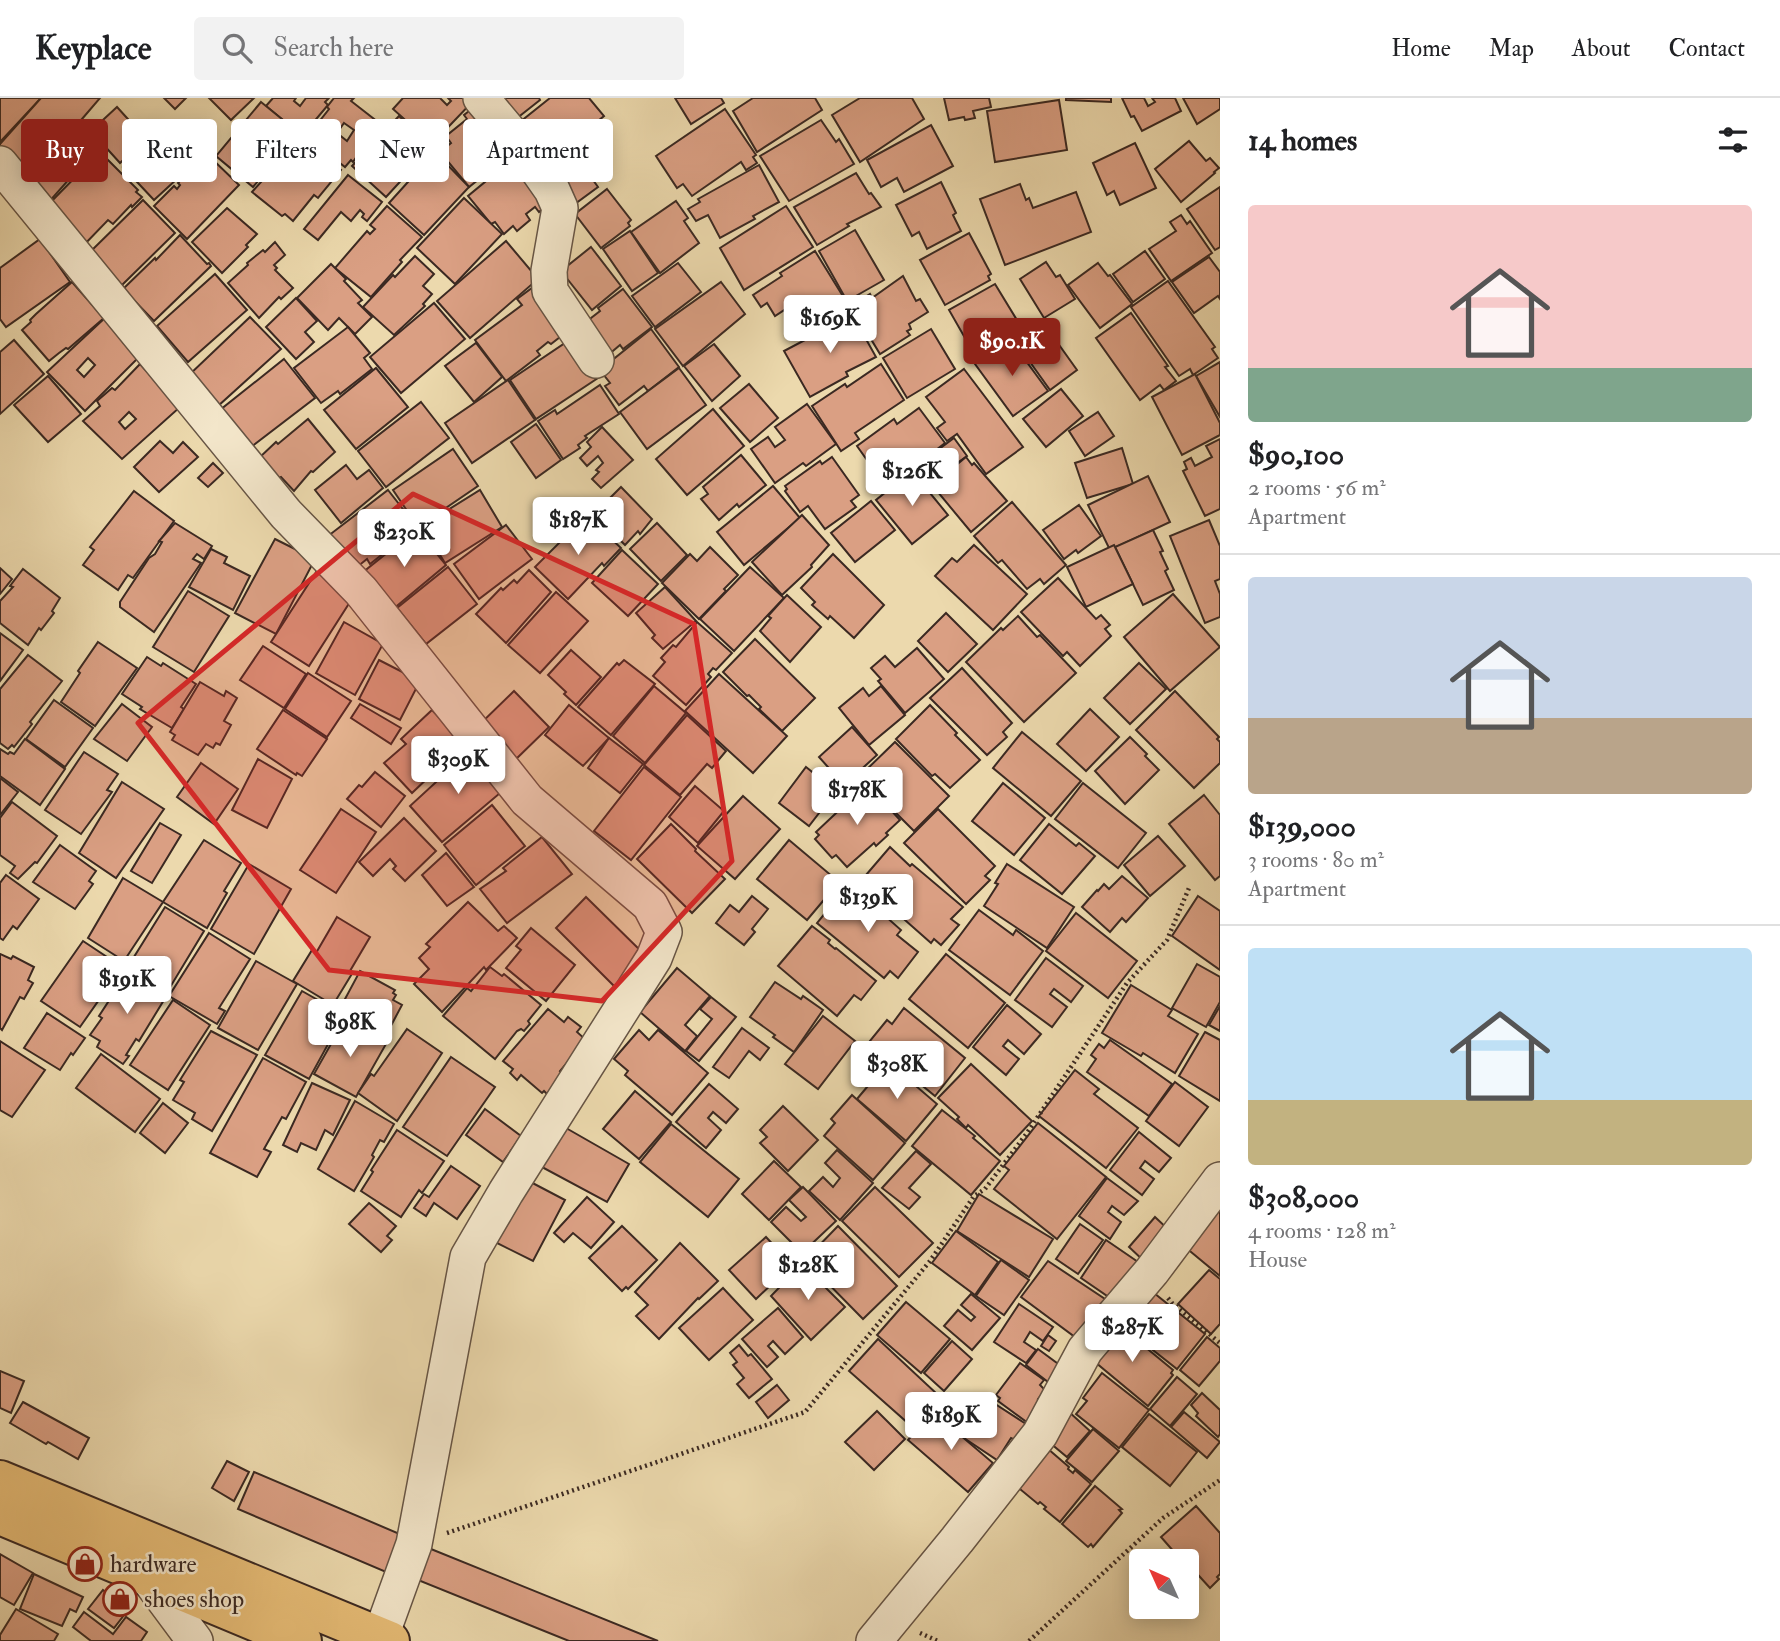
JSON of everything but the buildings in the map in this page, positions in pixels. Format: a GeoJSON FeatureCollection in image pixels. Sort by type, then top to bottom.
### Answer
{"type":"FeatureCollection","features":[{"type":"Feature","properties":{"kind":"main road"},"geometry":{"type":"LineString","coordinates":[[0,1480],[383,1640]]}},
{"type":"Feature","properties":{"kind":"main road"},"geometry":{"type":"LineString","coordinates":[[0,1515],[302,1641]]}},
{"type":"Feature","properties":{"kind":"street"},"geometry":{"type":"LineString","coordinates":[[481,98],[522,147],[552,190],[560,208],[549,271],[550,291],[596,360]]}},
{"type":"Feature","properties":{"kind":"street"},"geometry":{"type":"LineString","coordinates":[[0,164],[286,514],[361,591],[527,800],[650,905],[664,932],[654,958],[468,1257],[414,1544],[383,1640]]}},
{"type":"Feature","properties":{"kind":"street"},"geometry":{"type":"LineString","coordinates":[[874,1641],[1040,1434],[1084,1350],[1152,1271],[1220,1180]]}},
{"type":"Feature","properties":{"kind":"street"},"geometry":{"type":"LineString","coordinates":[[146,1576],[195,1641]]}},
{"type":"Feature","properties":{"kind":"path"},"geometry":{"type":"LineString","coordinates":[[414,1544],[806,1412],[930,1261],[974,1195],[985,1189],[1027,1133],[1127,983],[1167,940],[1189,888]]}},
{"type":"Feature","properties":{"kind":"path"},"geometry":{"type":"LineString","coordinates":[[1152,1271],[1172,1303],[1220,1343]]}},
{"type":"Feature","properties":{"kind":"path"},"geometry":{"type":"LineString","coordinates":[[1029,1641],[1163,1518],[1220,1480]]}},
{"type":"Feature","properties":{"kind":"highlighted area"},"geometry":{"type":"Polygon","coordinates":[[[413,494],[694,624],[732,861],[602,1001],[329,970],[138,723],[413,494]]]}},
{"type":"Feature","properties":{"kind":"place","name":"hardware"},"geometry":{"type":"Point","coordinates":[85,1564]}},
{"type":"Feature","properties":{"kind":"place","name":"shoes shop"},"geometry":{"type":"Point","coordinates":[120,1599]}}]}
